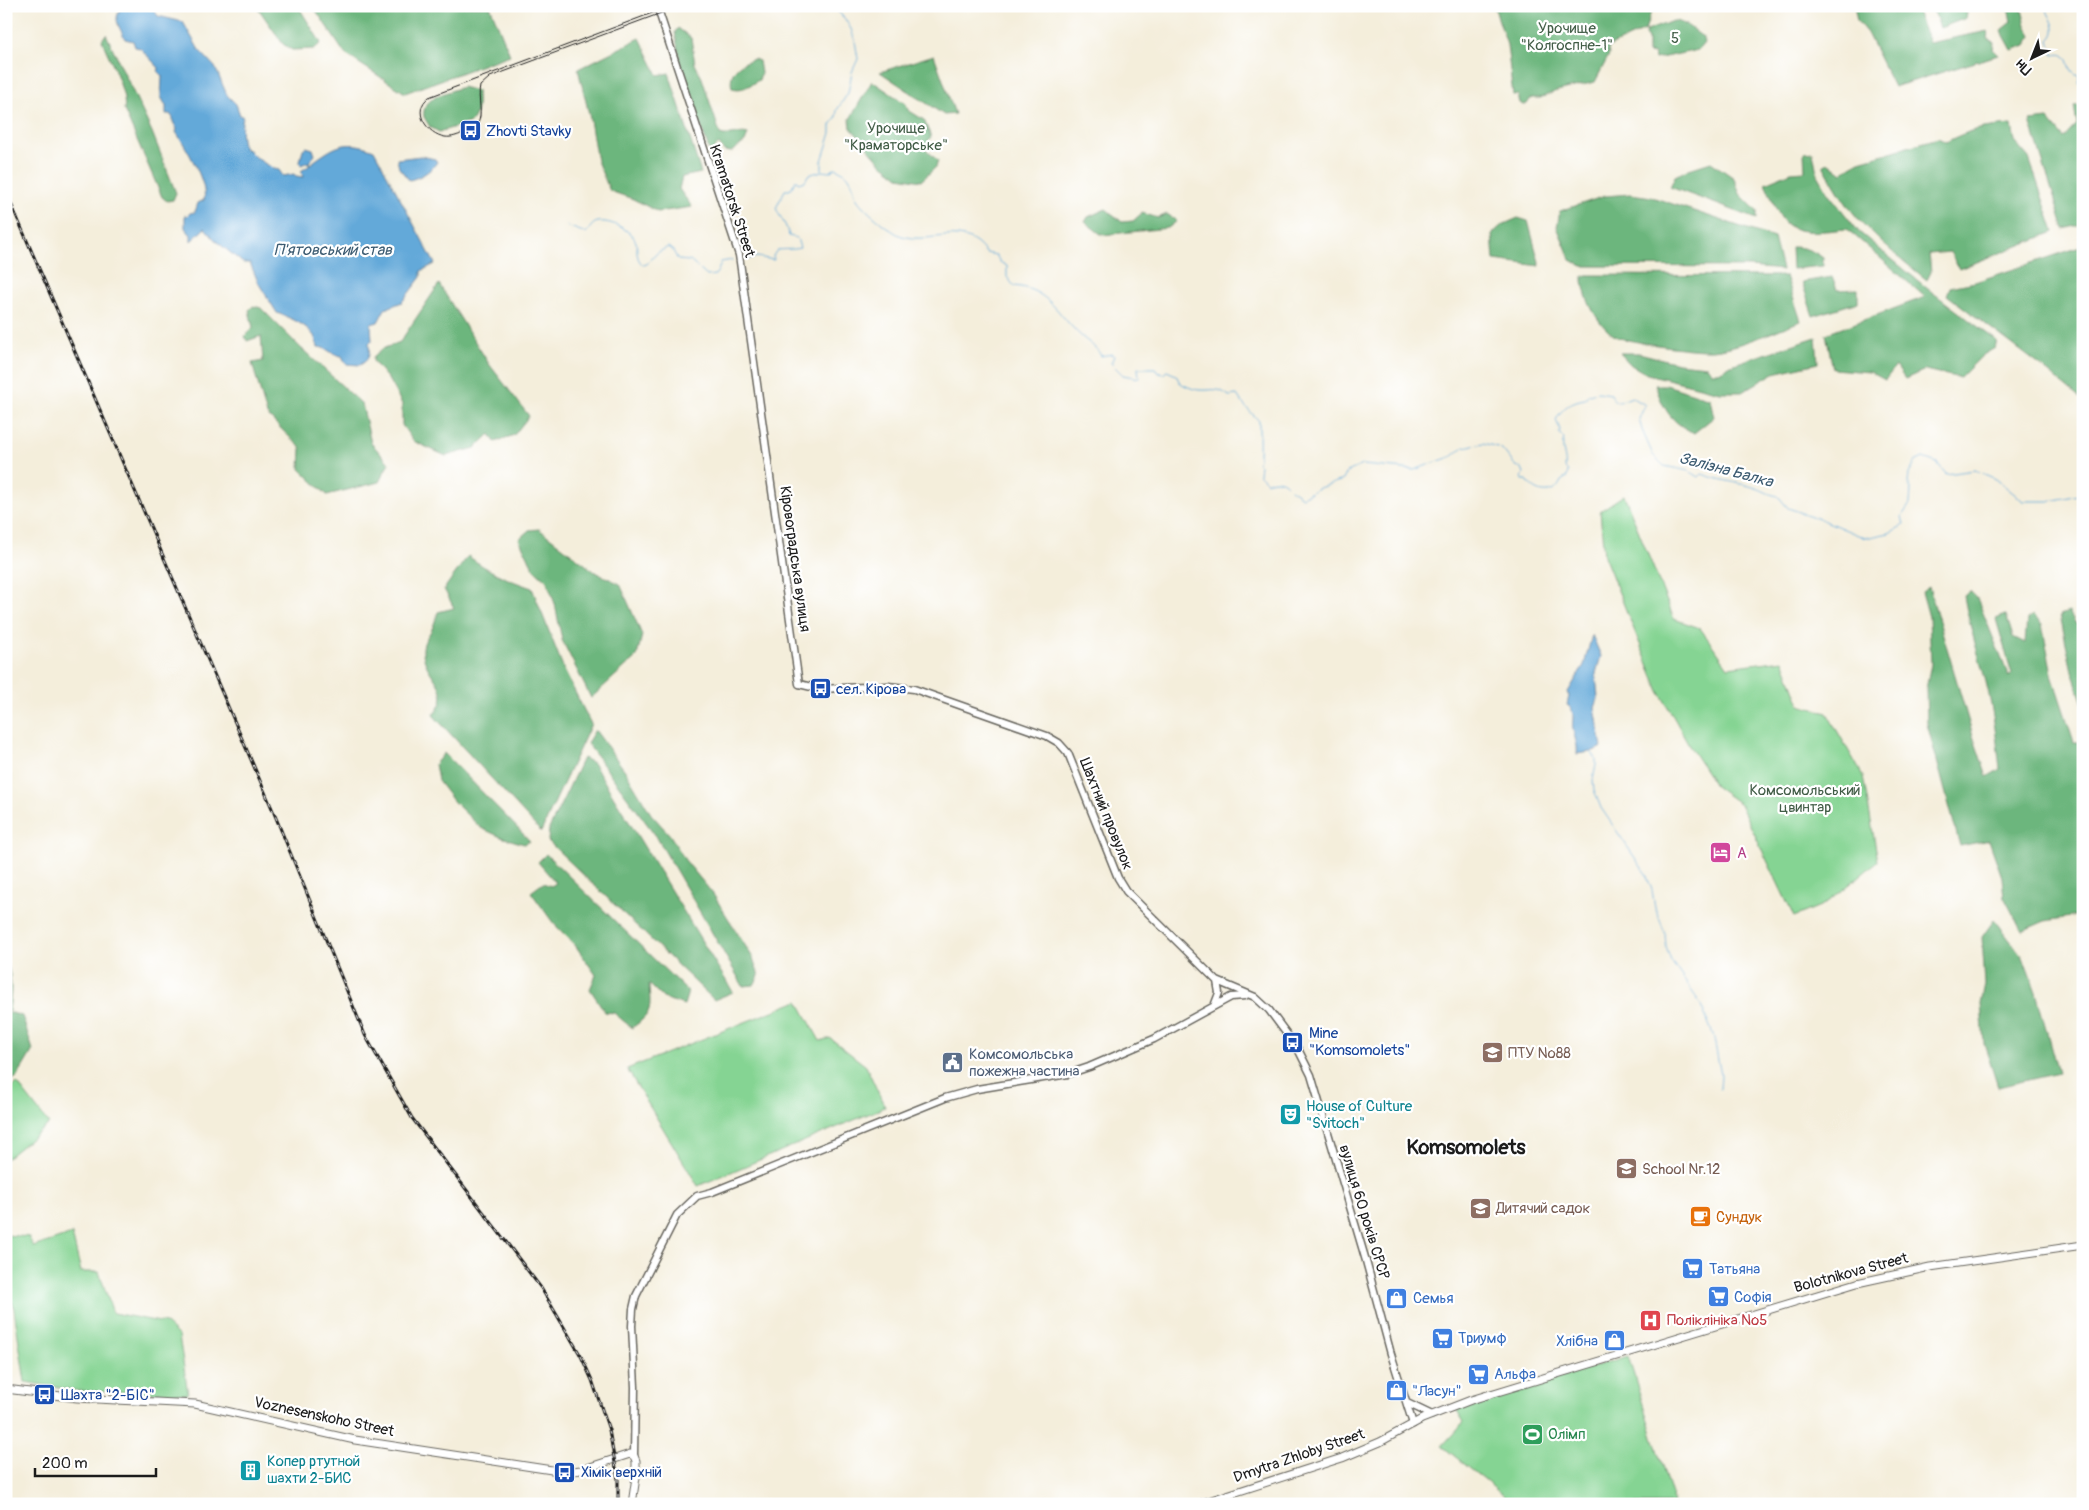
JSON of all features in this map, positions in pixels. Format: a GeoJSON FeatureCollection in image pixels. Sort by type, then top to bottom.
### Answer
{"type":"FeatureCollection","features":[{"type":"Feature","properties":{"kind":"main road","name":"Bolotnikova Street"},"geometry":{"type":"LineString","coordinates":[[1432,1414],[1471,1400],[1857,1283],[1930,1267],[2083,1245]]}},
{"type":"Feature","properties":{"kind":"main road","name":"Voznesenskoho Street"},"geometry":{"type":"LineString","coordinates":[[6,1389],[77,1398],[195,1404],[348,1439],[565,1472],[581,1470],[630,1454],[634,1456]]}},
{"type":"Feature","properties":{"kind":"main road","name":"Dmytra Zhloby Street"},"geometry":{"type":"LineString","coordinates":[[1199,1504],[1342,1458],[1380,1442],[1432,1414]]}},
{"type":"Feature","properties":{"kind":"main road"},"geometry":{"type":"LineString","coordinates":[[632,1504],[636,1477],[634,1456]]}},
{"type":"Feature","properties":{"kind":"street","name":"Kramatorsk Street"},"geometry":{"type":"LineString","coordinates":[[657,6],[736,244],[765,437]]}},
{"type":"Feature","properties":{"kind":"street","name":"Кіровоградська вулиця"},"geometry":{"type":"LineString","coordinates":[[765,437],[799,684]]}},
{"type":"Feature","properties":{"kind":"street","name":"Шахтний провулок"},"geometry":{"type":"LineString","coordinates":[[799,684],[820,689],[888,686],[914,689],[1047,736],[1059,743],[1068,753],[1122,886],[1131,898],[1217,981],[1251,996]]}},
{"type":"Feature","properties":{"kind":"street"},"geometry":{"type":"LineString","coordinates":[[1213,1007],[1218,993],[1217,981]]}},
{"type":"Feature","properties":{"kind":"street"},"geometry":{"type":"LineString","coordinates":[[634,1456],[632,1309],[642,1282],[677,1216],[697,1196],[712,1192],[945,1098],[977,1089],[1068,1074],[1094,1065],[1154,1039],[1231,997],[1251,996]]}},
{"type":"Feature","properties":{"kind":"street","name":"вулиця 60 років СРСР"},"geometry":{"type":"LineString","coordinates":[[1251,996],[1277,1020],[1298,1049],[1311,1075],[1413,1424]]}},
{"type":"Feature","properties":{"kind":"street"},"geometry":{"type":"LineString","coordinates":[[1407,1403],[1432,1414]]}},
{"type":"Feature","properties":{"kind":"street"},"geometry":{"type":"LineString","coordinates":[[620,1457],[628,1451],[635,1438]]}},
{"type":"Feature","properties":{"kind":"green space"},"geometry":{"type":"Polygon","coordinates":[[[250,6],[298,6],[321,43],[314,49],[292,50],[283,44],[258,8],[250,6]]]}},
{"type":"Feature","properties":{"kind":"green space"},"geometry":{"type":"Polygon","coordinates":[[[313,6],[490,6],[510,55],[405,93],[345,54],[313,6]]]}},
{"type":"Feature","properties":{"kind":"green space","name":"Урочище \"Колгоспне-1\""},"geometry":{"type":"Polygon","coordinates":[[[1494,6],[1653,6],[1645,30],[1610,46],[1608,50],[1609,55],[1595,82],[1557,91],[1540,98],[1531,98],[1527,104],[1523,105],[1520,103],[1518,95],[1513,95],[1507,45],[1494,6]]]}},
{"type":"Feature","properties":{"kind":"green space"},"geometry":{"type":"Polygon","coordinates":[[[1854,6],[1915,6],[1929,43],[1988,31],[1987,39],[1994,42],[1993,50],[1998,55],[1894,87],[1867,33],[1857,21],[1854,6]]]}},
{"type":"Feature","properties":{"kind":"green space"},"geometry":{"type":"Polygon","coordinates":[[[1927,6],[1964,6],[1967,13],[1966,18],[1940,28],[1935,14],[1927,6]]]}},
{"type":"Feature","properties":{"kind":"green space"},"geometry":{"type":"Polygon","coordinates":[[[2008,6],[2021,6],[2026,25],[2032,36],[2026,45],[2012,50],[2001,30],[2011,22],[2008,6]]]}},
{"type":"Feature","properties":{"kind":"green space","name":"5"},"geometry":{"type":"Polygon","coordinates":[[[1673,21],[1690,27],[1703,37],[1704,43],[1698,50],[1655,59],[1654,54],[1648,53],[1646,31],[1673,21]]]}},
{"type":"Feature","properties":{"kind":"green space"},"geometry":{"type":"Polygon","coordinates":[[[678,28],[691,38],[695,64],[702,78],[720,134],[748,134],[745,142],[731,152],[724,151],[719,144],[710,153],[681,68],[675,32],[678,28]]]}},
{"type":"Feature","properties":{"kind":"green space"},"geometry":{"type":"Polygon","coordinates":[[[106,34],[152,132],[176,193],[173,200],[167,201],[162,197],[124,110],[123,95],[117,75],[102,40],[106,34]]]}},
{"type":"Feature","properties":{"kind":"green space"},"geometry":{"type":"Polygon","coordinates":[[[640,38],[658,75],[669,73],[701,173],[682,177],[679,189],[692,207],[658,212],[633,199],[610,191],[597,161],[589,114],[578,69],[640,38]]]}},
{"type":"Feature","properties":{"kind":"green space","name":"Урочище \"Краматорське\""},"geometry":{"type":"Polygon","coordinates":[[[934,55],[955,114],[944,115],[880,72],[934,55]]]}},
{"type":"Feature","properties":{"kind":"green space"},"geometry":{"type":"Polygon","coordinates":[[[754,59],[759,61],[761,73],[759,80],[749,86],[732,88],[732,77],[736,69],[754,59]]]}},
{"type":"Feature","properties":{"kind":"green space","name":"Урочище \"Краматорське\""},"geometry":{"type":"Polygon","coordinates":[[[872,81],[906,104],[908,110],[924,120],[931,137],[924,147],[938,161],[936,167],[921,181],[899,177],[882,164],[851,128],[850,119],[872,81]]]}},
{"type":"Feature","properties":{"kind":"green space"},"geometry":{"type":"Polygon","coordinates":[[[462,87],[477,91],[477,108],[474,119],[471,122],[439,132],[430,127],[424,117],[424,110],[431,100],[462,87]]]}},
{"type":"Feature","properties":{"kind":"green space"},"geometry":{"type":"Polygon","coordinates":[[[2080,105],[2083,109],[2083,224],[2064,229],[2030,121],[2048,119],[2064,138],[2077,124],[2074,106],[2080,105]]]}},
{"type":"Feature","properties":{"kind":"green space"},"geometry":{"type":"Polygon","coordinates":[[[2012,125],[2015,142],[2029,158],[2054,232],[1959,269],[1950,252],[1929,254],[1931,272],[1927,280],[1893,253],[1862,223],[1836,188],[1823,165],[1829,163],[1842,173],[1860,161],[1938,138],[1946,142],[1978,129],[2012,125]]]}},
{"type":"Feature","properties":{"kind":"green space"},"geometry":{"type":"Polygon","coordinates":[[[1813,152],[1817,173],[1829,194],[1859,232],[1928,289],[1997,341],[1995,348],[1983,355],[1960,378],[1925,370],[1905,379],[1896,366],[1885,380],[1870,372],[1833,369],[1826,334],[1925,297],[1847,229],[1803,231],[1787,225],[1782,219],[1765,183],[1791,172],[1805,171],[1804,153],[1813,152]]]}},
{"type":"Feature","properties":{"kind":"green space"},"geometry":{"type":"Polygon","coordinates":[[[1711,162],[1734,178],[1740,194],[1757,211],[1757,219],[1670,187],[1675,176],[1711,162]]]}},
{"type":"Feature","properties":{"kind":"green space"},"geometry":{"type":"Polygon","coordinates":[[[1630,194],[1652,197],[1774,238],[1782,270],[1750,267],[1582,266],[1571,260],[1557,227],[1560,211],[1605,196],[1630,194]]]}},
{"type":"Feature","properties":{"kind":"green space"},"geometry":{"type":"Polygon","coordinates":[[[1106,209],[1122,222],[1133,221],[1142,213],[1158,218],[1167,214],[1177,221],[1168,228],[1102,235],[1085,222],[1088,217],[1106,209]]]}},
{"type":"Feature","properties":{"kind":"green space"},"geometry":{"type":"Polygon","coordinates":[[[1518,218],[1528,221],[1540,266],[1494,260],[1492,234],[1502,225],[1518,218]]]}},
{"type":"Feature","properties":{"kind":"green space"},"geometry":{"type":"Polygon","coordinates":[[[2083,246],[2083,401],[2037,363],[1947,295],[1950,287],[1975,282],[2083,246]]]}},
{"type":"Feature","properties":{"kind":"green space"},"geometry":{"type":"Polygon","coordinates":[[[1791,247],[1804,248],[1815,253],[1823,258],[1823,266],[1792,269],[1791,247]]]}},
{"type":"Feature","properties":{"kind":"green space"},"geometry":{"type":"Polygon","coordinates":[[[1583,276],[1786,276],[1801,321],[1744,343],[1721,349],[1692,349],[1624,339],[1610,333],[1593,311],[1583,284],[1583,276]]]}},
{"type":"Feature","properties":{"kind":"green space"},"geometry":{"type":"Polygon","coordinates":[[[1832,277],[1837,290],[1858,289],[1858,302],[1813,316],[1802,282],[1832,277]]]}},
{"type":"Feature","properties":{"kind":"green space"},"geometry":{"type":"Polygon","coordinates":[[[439,284],[489,364],[529,416],[514,435],[495,442],[490,434],[475,448],[446,456],[413,441],[402,425],[402,404],[388,379],[373,361],[373,357],[382,349],[400,342],[439,284]]]}},
{"type":"Feature","properties":{"kind":"green space"},"geometry":{"type":"Polygon","coordinates":[[[253,306],[261,308],[362,404],[371,443],[389,463],[379,482],[327,495],[300,469],[301,448],[267,415],[252,363],[263,361],[261,336],[247,341],[245,336],[253,328],[249,310],[253,306]]]}},
{"type":"Feature","properties":{"kind":"green space"},"geometry":{"type":"Polygon","coordinates":[[[1816,337],[1818,363],[1774,373],[1742,392],[1720,392],[1647,374],[1631,365],[1620,353],[1639,353],[1678,363],[1707,366],[1712,372],[1719,372],[1731,365],[1816,337]]]}},
{"type":"Feature","properties":{"kind":"green space"},"geometry":{"type":"Polygon","coordinates":[[[1655,385],[1666,385],[1710,399],[1714,417],[1694,433],[1686,429],[1669,414],[1655,385]]]}},
{"type":"Feature","properties":{"kind":"green space","name":"Комсомольський цвинтар"},"geometry":{"type":"Polygon","coordinates":[[[1624,495],[1674,619],[1700,628],[1728,667],[1783,660],[1800,705],[1827,713],[1863,776],[1878,861],[1827,903],[1794,917],[1740,804],[1716,787],[1692,750],[1659,691],[1604,556],[1600,511],[1624,495]]]}},
{"type":"Feature","properties":{"kind":"green space"},"geometry":{"type":"Polygon","coordinates":[[[539,529],[595,572],[620,584],[642,635],[637,656],[591,698],[562,640],[555,604],[547,581],[534,569],[519,539],[529,530],[539,529]]]}},
{"type":"Feature","properties":{"kind":"green space"},"geometry":{"type":"Polygon","coordinates":[[[468,556],[498,575],[532,588],[565,672],[591,724],[541,832],[433,715],[440,706],[441,690],[428,669],[423,652],[424,645],[438,612],[454,608],[444,589],[468,556]]]}},
{"type":"Feature","properties":{"kind":"green space"},"geometry":{"type":"Polygon","coordinates":[[[1929,587],[1972,733],[1987,777],[2000,769],[1998,747],[1993,714],[1964,596],[1970,591],[1977,598],[2009,677],[2012,674],[1996,619],[2006,615],[2013,637],[2025,643],[2027,619],[2033,615],[2042,625],[2053,678],[2074,742],[2083,742],[2083,915],[2045,921],[2022,931],[2004,897],[2002,877],[1989,840],[1960,846],[1927,724],[1926,689],[1931,664],[1929,617],[1922,592],[1929,587]]]}},
{"type":"Feature","properties":{"kind":"green space"},"geometry":{"type":"Polygon","coordinates":[[[2069,612],[2076,624],[2083,625],[2083,704],[2072,671],[2060,615],[2069,612]]]}},
{"type":"Feature","properties":{"kind":"green space"},"geometry":{"type":"Polygon","coordinates":[[[595,730],[626,772],[651,814],[670,835],[685,860],[713,894],[753,958],[759,976],[754,985],[743,986],[656,836],[587,743],[595,730]]]}},
{"type":"Feature","properties":{"kind":"green space"},"geometry":{"type":"Polygon","coordinates":[[[444,753],[530,841],[524,844],[481,828],[454,802],[438,781],[435,764],[444,753]]]}},
{"type":"Feature","properties":{"kind":"green space"},"geometry":{"type":"Polygon","coordinates":[[[583,758],[593,763],[733,992],[714,1000],[548,841],[549,829],[583,758]]]}},
{"type":"Feature","properties":{"kind":"green space"},"geometry":{"type":"Polygon","coordinates":[[[546,854],[688,992],[684,1005],[663,998],[649,984],[649,1009],[644,1018],[632,1028],[614,1013],[605,1012],[590,989],[596,975],[575,945],[554,924],[531,892],[543,883],[551,886],[556,883],[538,862],[546,854]]]}},
{"type":"Feature","properties":{"kind":"green space"},"geometry":{"type":"Polygon","coordinates":[[[1994,920],[2023,957],[2036,992],[2058,1073],[1998,1087],[1984,1044],[1981,1004],[1985,985],[1982,937],[1994,920]]]}},
{"type":"Feature","properties":{"kind":"green space"},"geometry":{"type":"Polygon","coordinates":[[[6,961],[11,979],[9,1012],[22,1016],[33,1050],[17,1077],[6,1084],[6,961]]]}},
{"type":"Feature","properties":{"kind":"green space"},"geometry":{"type":"Polygon","coordinates":[[[798,1001],[820,1041],[830,1038],[866,1066],[885,1107],[698,1186],[627,1069],[798,1001]]]}},
{"type":"Feature","properties":{"kind":"green space"},"geometry":{"type":"Polygon","coordinates":[[[17,1083],[49,1124],[6,1159],[6,1092],[17,1083]]]}},
{"type":"Feature","properties":{"kind":"green space"},"geometry":{"type":"Polygon","coordinates":[[[72,1234],[81,1272],[99,1272],[113,1313],[165,1323],[179,1336],[188,1394],[79,1391],[25,1382],[13,1303],[6,1303],[6,1235],[29,1237],[33,1247],[72,1234]]]}},
{"type":"Feature","properties":{"kind":"green space","name":"Олімп"},"geometry":{"type":"Polygon","coordinates":[[[1628,1356],[1674,1504],[1514,1504],[1442,1446],[1464,1422],[1456,1409],[1628,1356]]]}},
{"type":"Feature","properties":{"kind":"water","name":"П'ятовський став"},"geometry":{"type":"Polygon","coordinates":[[[123,6],[151,6],[158,16],[183,22],[199,50],[215,67],[227,95],[236,104],[240,115],[243,117],[241,129],[245,149],[249,150],[263,162],[279,170],[283,176],[294,174],[303,177],[301,171],[310,165],[308,162],[301,165],[300,162],[303,149],[306,147],[313,149],[315,155],[309,162],[310,164],[340,146],[364,146],[374,150],[435,264],[421,271],[421,277],[402,302],[385,309],[378,322],[371,324],[372,341],[369,343],[369,356],[366,361],[360,365],[346,364],[342,356],[318,347],[314,336],[307,328],[277,313],[259,284],[250,263],[243,263],[216,241],[205,228],[191,241],[191,235],[185,228],[185,215],[187,216],[195,212],[198,203],[204,200],[203,184],[195,165],[176,132],[177,129],[173,118],[170,114],[166,114],[166,106],[161,97],[162,76],[158,72],[159,68],[140,48],[135,47],[133,41],[125,39],[119,27],[117,19],[119,11],[123,6]]]}},
{"type":"Feature","properties":{"kind":"water"},"geometry":{"type":"Polygon","coordinates":[[[421,156],[435,159],[437,162],[425,174],[409,180],[399,168],[397,159],[421,156]]]}},
{"type":"Feature","properties":{"kind":"water"},"geometry":{"type":"Polygon","coordinates":[[[1592,635],[1601,656],[1596,673],[1598,699],[1595,708],[1602,747],[1591,752],[1577,754],[1573,713],[1567,705],[1568,692],[1584,665],[1592,635]]]}},
{"type":"Feature","properties":{"kind":"waterway"},"geometry":{"type":"LineString","coordinates":[[822,170],[822,161],[831,133],[831,125],[836,118],[837,110],[848,93],[852,72],[858,59],[851,29],[833,6]]}},
{"type":"Feature","properties":{"kind":"waterway"},"geometry":{"type":"LineString","coordinates":[[2045,6],[2054,28],[2054,32],[2049,40],[2053,55],[2061,54],[2067,58],[2073,72],[2079,75],[2079,83],[2083,88]]}},
{"type":"Feature","properties":{"kind":"waterway","name":"Залізна Балка"},"geometry":{"type":"LineString","coordinates":[[748,259],[757,257],[774,260],[773,256],[777,250],[800,248],[797,238],[789,236],[787,228],[776,208],[785,190],[790,190],[796,180],[798,183],[805,181],[808,175],[822,171],[829,172],[836,168],[848,176],[856,197],[863,207],[898,234],[914,238],[947,236],[968,238],[977,243],[986,253],[996,255],[1000,262],[1007,266],[1007,277],[1014,286],[1026,288],[1044,297],[1101,356],[1112,354],[1114,356],[1111,363],[1123,375],[1139,378],[1138,368],[1155,368],[1157,372],[1163,374],[1167,371],[1176,375],[1180,383],[1193,389],[1218,390],[1229,396],[1237,395],[1259,421],[1259,474],[1267,482],[1278,480],[1287,485]]}},
{"type":"Feature","properties":{"kind":"waterway","name":"Залізна Балка"},"geometry":{"type":"LineString","coordinates":[[567,226],[586,233],[598,222],[620,227],[634,238],[638,257],[643,265],[647,264],[657,253],[668,247],[672,249],[678,260],[690,261],[707,276],[715,275],[721,262],[732,260]]}},
{"type":"Feature","properties":{"kind":"waterway","name":"Залізна Балка"},"geometry":{"type":"LineString","coordinates":[[1290,489],[1302,497],[1319,488],[1343,480],[1347,472],[1363,465],[1414,470],[1453,456],[1464,447],[1483,443],[1501,448],[1515,465],[1522,469],[1524,474],[1521,477],[1523,480],[1527,480],[1530,485],[1539,491],[1549,492],[1554,490],[1567,477],[1568,471],[1565,468],[1564,439],[1559,433],[1560,430],[1556,420],[1568,405],[1585,399],[1588,394],[1598,392],[1611,394],[1614,401],[1619,402],[1632,397],[1645,405],[1639,419],[1642,430],[1653,455],[1664,466],[1689,471],[1699,477],[1702,474],[1756,488],[1778,496],[1788,508],[1823,520],[1865,538],[1889,533],[1904,525],[1902,516],[1910,504],[1909,474],[1915,462],[1923,458],[1937,463],[1946,474],[1975,470],[1996,479],[2023,501],[2050,501],[2083,494]]}},
{"type":"Feature","properties":{"kind":"waterway"},"geometry":{"type":"LineString","coordinates":[[1591,752],[1596,758],[1593,780],[1594,790],[1601,808],[1646,874],[1652,890],[1655,908],[1665,933],[1666,947],[1671,961],[1700,1003],[1713,1034],[1721,1075],[1720,1089]]}},
{"type":"Feature","properties":{"kind":"tram line"},"geometry":{"type":"LineString","coordinates":[[671,6],[429,97],[421,109],[421,115],[427,127],[438,135],[450,137],[470,131],[476,127],[479,121],[480,86],[490,77],[680,6]]}},
{"type":"Feature","properties":{"kind":"railway"},"geometry":{"type":"LineString","coordinates":[[6,192],[274,813],[365,1035],[412,1118],[541,1288],[581,1356],[592,1380],[609,1430],[618,1479],[618,1504]]}},
{"type":"Feature","properties":{"kind":"place","name":"Zhovti Stavky"},"geometry":{"type":"Point","coordinates":[470,131]}},
{"type":"Feature","properties":{"kind":"place","name":"сел. Кірова"},"geometry":{"type":"Point","coordinates":[820,689]}},
{"type":"Feature","properties":{"kind":"place","name":"А"},"geometry":{"type":"Point","coordinates":[1721,853]}},
{"type":"Feature","properties":{"kind":"place","name":"Mine \"Komsomolets\""},"geometry":{"type":"Point","coordinates":[1293,1042]}},
{"type":"Feature","properties":{"kind":"place","name":"ПТУ №88"},"geometry":{"type":"Point","coordinates":[1492,1053]}},
{"type":"Feature","properties":{"kind":"place","name":"Комсомольська пожежна частина"},"geometry":{"type":"Point","coordinates":[953,1063]}},
{"type":"Feature","properties":{"kind":"place","name":"House of Culture \"Svitoch\""},"geometry":{"type":"Point","coordinates":[1290,1115]}},
{"type":"Feature","properties":{"kind":"place","name":"School Nr.12"},"geometry":{"type":"Point","coordinates":[1626,1169]}},
{"type":"Feature","properties":{"kind":"place","name":"Дитячий садок"},"geometry":{"type":"Point","coordinates":[1480,1208]}},
{"type":"Feature","properties":{"kind":"place","name":"Сундук"},"geometry":{"type":"Point","coordinates":[1700,1217]}},
{"type":"Feature","properties":{"kind":"place","name":"Татьяна"},"geometry":{"type":"Point","coordinates":[1693,1269]}},
{"type":"Feature","properties":{"kind":"place","name":"Софія"},"geometry":{"type":"Point","coordinates":[1718,1297]}},
{"type":"Feature","properties":{"kind":"place","name":"Семья"},"geometry":{"type":"Point","coordinates":[1397,1298]}},
{"type":"Feature","properties":{"kind":"place","name":"Поліклініка №5"},"geometry":{"type":"Point","coordinates":[1651,1320]}},
{"type":"Feature","properties":{"kind":"place","name":"Триумф"},"geometry":{"type":"Point","coordinates":[1442,1338]}},
{"type":"Feature","properties":{"kind":"place","name":"Хлібна"},"geometry":{"type":"Point","coordinates":[1614,1341]}},
{"type":"Feature","properties":{"kind":"place","name":"Альфа"},"geometry":{"type":"Point","coordinates":[1478,1374]}},
{"type":"Feature","properties":{"kind":"place","name":"\"Ласун\""},"geometry":{"type":"Point","coordinates":[1396,1391]}},
{"type":"Feature","properties":{"kind":"place","name":"Шахта \"2-БІС\""},"geometry":{"type":"Point","coordinates":[45,1395]}},
{"type":"Feature","properties":{"kind":"place","name":"Олімп"},"geometry":{"type":"Point","coordinates":[1532,1434]}},
{"type":"Feature","properties":{"kind":"place","name":"Копер ртутной шахти 2-БИС"},"geometry":{"type":"Point","coordinates":[251,1470]}},
{"type":"Feature","properties":{"kind":"place","name":"Хімік верхній"},"geometry":{"type":"Point","coordinates":[565,1472]}},
{"type":"Feature","properties":{"kind":"district","name":"Komsomolets"},"geometry":{"type":"Point","coordinates":[1466,1147]}}]}
